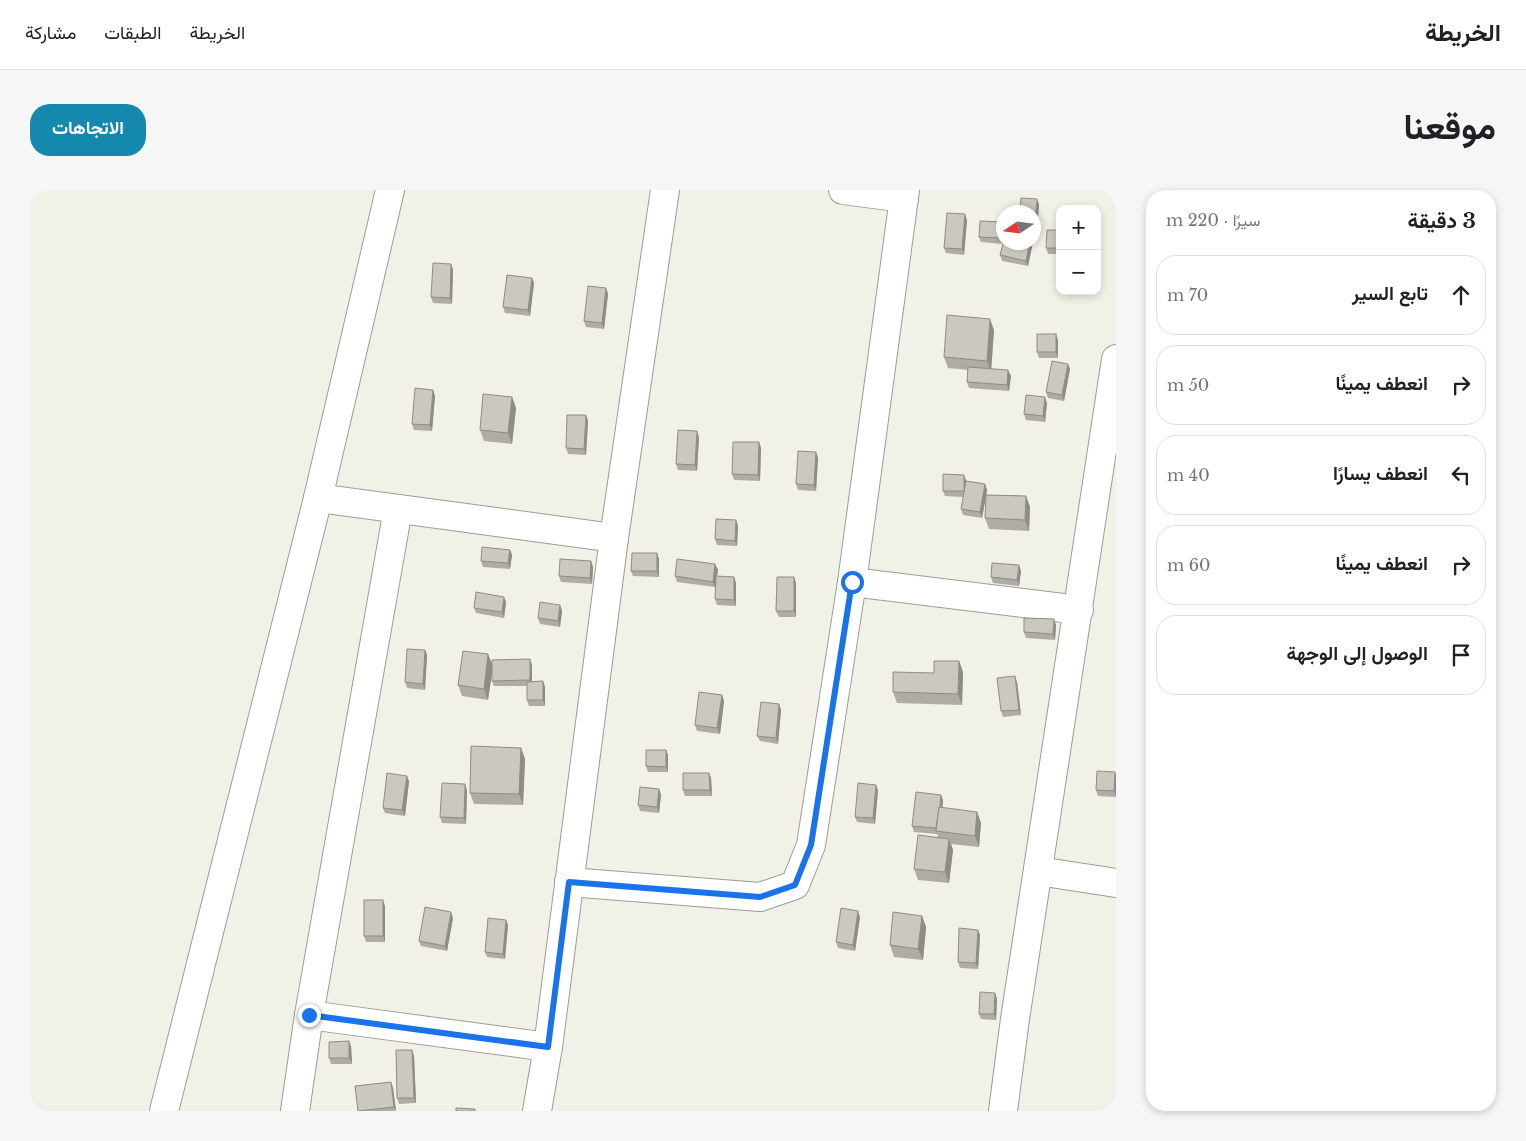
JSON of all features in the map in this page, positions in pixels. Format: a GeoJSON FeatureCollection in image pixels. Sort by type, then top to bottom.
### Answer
{"type":"FeatureCollection","features":[{"type":"Feature","properties":{"kind":"street"},"geometry":{"type":"LineString","coordinates":[[164,1111],[318,498],[390,190]]}},
{"type":"Feature","properties":{"kind":"street"},"geometry":{"type":"LineString","coordinates":[[537,1111],[548,1047],[614,538],[665,190]]}},
{"type":"Feature","properties":{"kind":"street"},"geometry":{"type":"LineString","coordinates":[[569,882],[760,897],[795,885],[811,845],[852,582],[904,194],[843,190]]}},
{"type":"Feature","properties":{"kind":"street"},"geometry":{"type":"LineString","coordinates":[[1003,1111],[1078,610],[1111,429],[1116,359]]}},
{"type":"Feature","properties":{"kind":"street"},"geometry":{"type":"LineString","coordinates":[[318,498],[614,538]]}},
{"type":"Feature","properties":{"kind":"street"},"geometry":{"type":"LineString","coordinates":[[295,1111],[309,1015],[398,509]]}},
{"type":"Feature","properties":{"kind":"street"},"geometry":{"type":"LineString","coordinates":[[852,582],[1078,610]]}},
{"type":"Feature","properties":{"kind":"street"},"geometry":{"type":"LineString","coordinates":[[1038,871],[1116,883]]}},
{"type":"Feature","properties":{"kind":"street"},"geometry":{"type":"LineString","coordinates":[[309,1015],[548,1047]]}},
{"type":"Feature","properties":{"kind":"building"},"geometry":{"type":"Polygon","coordinates":[[[1021,198],[1037,199],[1037,205],[1020,205],[1021,198]]]}},
{"type":"Feature","properties":{"kind":"building"},"geometry":{"type":"Polygon","coordinates":[[[947,213],[965,214],[962,249],[944,248],[947,213]]]}},
{"type":"Feature","properties":{"kind":"building"},"geometry":{"type":"Polygon","coordinates":[[[980,221],[996,222],[996,238],[979,237],[980,221]]]}},
{"type":"Feature","properties":{"kind":"building"},"geometry":{"type":"Polygon","coordinates":[[[1047,230],[1056,230],[1056,248],[1046,248],[1047,230]]]}},
{"type":"Feature","properties":{"kind":"building"},"geometry":{"type":"Polygon","coordinates":[[[1001,250],[1028,250],[1026,261],[1000,255],[1001,250]]]}},
{"type":"Feature","properties":{"kind":"building"},"geometry":{"type":"Polygon","coordinates":[[[433,263],[451,264],[450,298],[431,297],[433,263]]]}},
{"type":"Feature","properties":{"kind":"building"},"geometry":{"type":"Polygon","coordinates":[[[507,275],[532,278],[528,310],[503,307],[507,275]]]}},
{"type":"Feature","properties":{"kind":"building"},"geometry":{"type":"Polygon","coordinates":[[[588,286],[606,288],[602,323],[584,321],[588,286]]]}},
{"type":"Feature","properties":{"kind":"building"},"geometry":{"type":"Polygon","coordinates":[[[947,315],[990,319],[987,361],[944,357],[947,315]]]}},
{"type":"Feature","properties":{"kind":"building"},"geometry":{"type":"Polygon","coordinates":[[[1037,334],[1056,334],[1056,352],[1037,352],[1037,334]]]}},
{"type":"Feature","properties":{"kind":"building"},"geometry":{"type":"Polygon","coordinates":[[[1052,361],[1068,364],[1062,395],[1046,392],[1052,361]]]}},
{"type":"Feature","properties":{"kind":"building"},"geometry":{"type":"Polygon","coordinates":[[[968,367],[1008,370],[1007,385],[967,382],[968,367]]]}},
{"type":"Feature","properties":{"kind":"building"},"geometry":{"type":"Polygon","coordinates":[[[415,388],[433,390],[430,425],[412,424],[415,388]]]}},
{"type":"Feature","properties":{"kind":"building"},"geometry":{"type":"Polygon","coordinates":[[[483,394],[512,397],[508,433],[480,430],[483,394]]]}},
{"type":"Feature","properties":{"kind":"building"},"geometry":{"type":"Polygon","coordinates":[[[1026,395],[1045,397],[1043,416],[1024,414],[1026,395]]]}},
{"type":"Feature","properties":{"kind":"building"},"geometry":{"type":"Polygon","coordinates":[[[567,415],[586,415],[584,449],[566,448],[567,415]]]}},
{"type":"Feature","properties":{"kind":"building"},"geometry":{"type":"Polygon","coordinates":[[[678,430],[697,431],[695,465],[676,464],[678,430]]]}},
{"type":"Feature","properties":{"kind":"building"},"geometry":{"type":"Polygon","coordinates":[[[733,442],[759,442],[758,475],[732,474],[733,442]]]}},
{"type":"Feature","properties":{"kind":"building"},"geometry":{"type":"Polygon","coordinates":[[[798,451],[816,452],[814,485],[796,484],[798,451]]]}},
{"type":"Feature","properties":{"kind":"building"},"geometry":{"type":"Polygon","coordinates":[[[943,474],[964,475],[964,491],[943,491],[943,474]]]}},
{"type":"Feature","properties":{"kind":"building"},"geometry":{"type":"Polygon","coordinates":[[[966,481],[985,484],[980,512],[961,509],[966,481]]]}},
{"type":"Feature","properties":{"kind":"building"},"geometry":{"type":"Polygon","coordinates":[[[986,495],[1026,496],[1025,520],[985,518],[986,495]]]}},
{"type":"Feature","properties":{"kind":"building"},"geometry":{"type":"Polygon","coordinates":[[[716,519],[736,520],[735,541],[715,539],[716,519]]]}},
{"type":"Feature","properties":{"kind":"building"},"geometry":{"type":"Polygon","coordinates":[[[482,547],[510,550],[508,563],[481,561],[482,547]]]}},
{"type":"Feature","properties":{"kind":"building"},"geometry":{"type":"Polygon","coordinates":[[[632,553],[657,553],[657,571],[631,571],[632,553]]]}},
{"type":"Feature","properties":{"kind":"building"},"geometry":{"type":"Polygon","coordinates":[[[560,559],[591,561],[590,578],[559,576],[560,559]]]}},
{"type":"Feature","properties":{"kind":"building"},"geometry":{"type":"Polygon","coordinates":[[[677,559],[715,564],[713,582],[675,576],[677,559]]]}},
{"type":"Feature","properties":{"kind":"building"},"geometry":{"type":"Polygon","coordinates":[[[992,563],[1019,565],[1017,580],[991,577],[992,563]]]}},
{"type":"Feature","properties":{"kind":"building"},"geometry":{"type":"Polygon","coordinates":[[[716,576],[734,577],[734,600],[715,599],[716,576]]]}},
{"type":"Feature","properties":{"kind":"building"},"geometry":{"type":"Polygon","coordinates":[[[777,577],[794,577],[794,611],[776,611],[777,577]]]}},
{"type":"Feature","properties":{"kind":"building"},"geometry":{"type":"Polygon","coordinates":[[[476,592],[504,597],[502,612],[474,608],[476,592]]]}},
{"type":"Feature","properties":{"kind":"building"},"geometry":{"type":"Polygon","coordinates":[[[540,602],[560,605],[558,621],[538,618],[540,602]]]}},
{"type":"Feature","properties":{"kind":"building"},"geometry":{"type":"Polygon","coordinates":[[[1024,618],[1054,619],[1053,634],[1024,632],[1024,618]]]}},
{"type":"Feature","properties":{"kind":"building"},"geometry":{"type":"Polygon","coordinates":[[[407,649],[425,650],[423,684],[405,682],[407,649]]]}},
{"type":"Feature","properties":{"kind":"building"},"geometry":{"type":"Polygon","coordinates":[[[463,651],[488,654],[484,689],[458,685],[463,651]]]}},
{"type":"Feature","properties":{"kind":"building"},"geometry":{"type":"Polygon","coordinates":[[[530,659],[530,680],[492,681],[492,660],[530,659]]]}},
{"type":"Feature","properties":{"kind":"building"},"geometry":{"type":"Polygon","coordinates":[[[934,661],[959,661],[958,694],[893,692],[893,672],[934,673],[934,661]]]}},
{"type":"Feature","properties":{"kind":"building"},"geometry":{"type":"Polygon","coordinates":[[[1015,676],[1019,710],[1001,711],[997,678],[1015,676]]]}},
{"type":"Feature","properties":{"kind":"building"},"geometry":{"type":"Polygon","coordinates":[[[543,681],[543,700],[527,700],[527,682],[543,681]]]}},
{"type":"Feature","properties":{"kind":"building"},"geometry":{"type":"Polygon","coordinates":[[[699,692],[722,695],[717,728],[695,725],[699,692]]]}},
{"type":"Feature","properties":{"kind":"building"},"geometry":{"type":"Polygon","coordinates":[[[761,702],[779,704],[776,738],[757,736],[761,702]]]}},
{"type":"Feature","properties":{"kind":"building"},"geometry":{"type":"Polygon","coordinates":[[[471,746],[521,748],[519,794],[470,793],[471,746]]]}},
{"type":"Feature","properties":{"kind":"building"},"geometry":{"type":"Polygon","coordinates":[[[646,750],[666,750],[666,767],[646,766],[646,750]]]}},
{"type":"Feature","properties":{"kind":"building"},"geometry":{"type":"Polygon","coordinates":[[[1097,771],[1115,772],[1114,791],[1096,790],[1097,771]]]}},
{"type":"Feature","properties":{"kind":"building"},"geometry":{"type":"Polygon","coordinates":[[[387,773],[407,776],[402,810],[383,808],[387,773]]]}},
{"type":"Feature","properties":{"kind":"building"},"geometry":{"type":"Polygon","coordinates":[[[683,773],[709,773],[710,790],[683,790],[683,773]]]}},
{"type":"Feature","properties":{"kind":"building"},"geometry":{"type":"Polygon","coordinates":[[[442,783],[465,784],[464,818],[440,817],[442,783]]]}},
{"type":"Feature","properties":{"kind":"building"},"geometry":{"type":"Polygon","coordinates":[[[858,783],[876,785],[873,818],[855,817],[858,783]]]}},
{"type":"Feature","properties":{"kind":"building"},"geometry":{"type":"Polygon","coordinates":[[[640,787],[659,789],[657,807],[638,805],[640,787]]]}},
{"type":"Feature","properties":{"kind":"building"},"geometry":{"type":"Polygon","coordinates":[[[916,792],[941,795],[936,828],[912,826],[916,792]]]}},
{"type":"Feature","properties":{"kind":"building"},"geometry":{"type":"Polygon","coordinates":[[[939,807],[977,812],[975,836],[936,831],[939,807]]]}},
{"type":"Feature","properties":{"kind":"building"},"geometry":{"type":"Polygon","coordinates":[[[918,835],[949,839],[945,872],[914,869],[918,835]]]}},
{"type":"Feature","properties":{"kind":"building"},"geometry":{"type":"Polygon","coordinates":[[[364,900],[383,900],[383,936],[364,936],[364,900]]]}},
{"type":"Feature","properties":{"kind":"building"},"geometry":{"type":"Polygon","coordinates":[[[425,907],[451,912],[445,946],[419,941],[425,907]]]}},
{"type":"Feature","properties":{"kind":"building"},"geometry":{"type":"Polygon","coordinates":[[[841,908],[858,911],[853,945],[836,942],[841,908]]]}},
{"type":"Feature","properties":{"kind":"building"},"geometry":{"type":"Polygon","coordinates":[[[893,912],[922,916],[918,949],[890,945],[893,912]]]}},
{"type":"Feature","properties":{"kind":"building"},"geometry":{"type":"Polygon","coordinates":[[[488,918],[506,920],[503,954],[485,952],[488,918]]]}},
{"type":"Feature","properties":{"kind":"building"},"geometry":{"type":"Polygon","coordinates":[[[959,928],[978,930],[976,963],[958,962],[959,928]]]}},
{"type":"Feature","properties":{"kind":"building"},"geometry":{"type":"Polygon","coordinates":[[[980,992],[995,993],[994,1014],[979,1014],[980,992]]]}},
{"type":"Feature","properties":{"kind":"building"},"geometry":{"type":"Polygon","coordinates":[[[349,1041],[349,1058],[329,1058],[329,1042],[349,1041]]]}},
{"type":"Feature","properties":{"kind":"building"},"geometry":{"type":"Polygon","coordinates":[[[396,1050],[412,1050],[414,1098],[397,1098],[396,1050]]]}},
{"type":"Feature","properties":{"kind":"building"},"geometry":{"type":"Polygon","coordinates":[[[391,1082],[394,1107],[358,1111],[355,1086],[391,1082]]]}},
{"type":"Feature","properties":{"kind":"building"},"geometry":{"type":"Polygon","coordinates":[[[456,1108],[475,1109],[475,1111],[456,1111],[456,1108]]]}},
{"type":"Feature","properties":{"kind":"route"},"geometry":{"type":"LineString","coordinates":[[309,1015],[548,1047],[569,882],[760,897],[795,885],[811,845],[852,582]]}}]}
